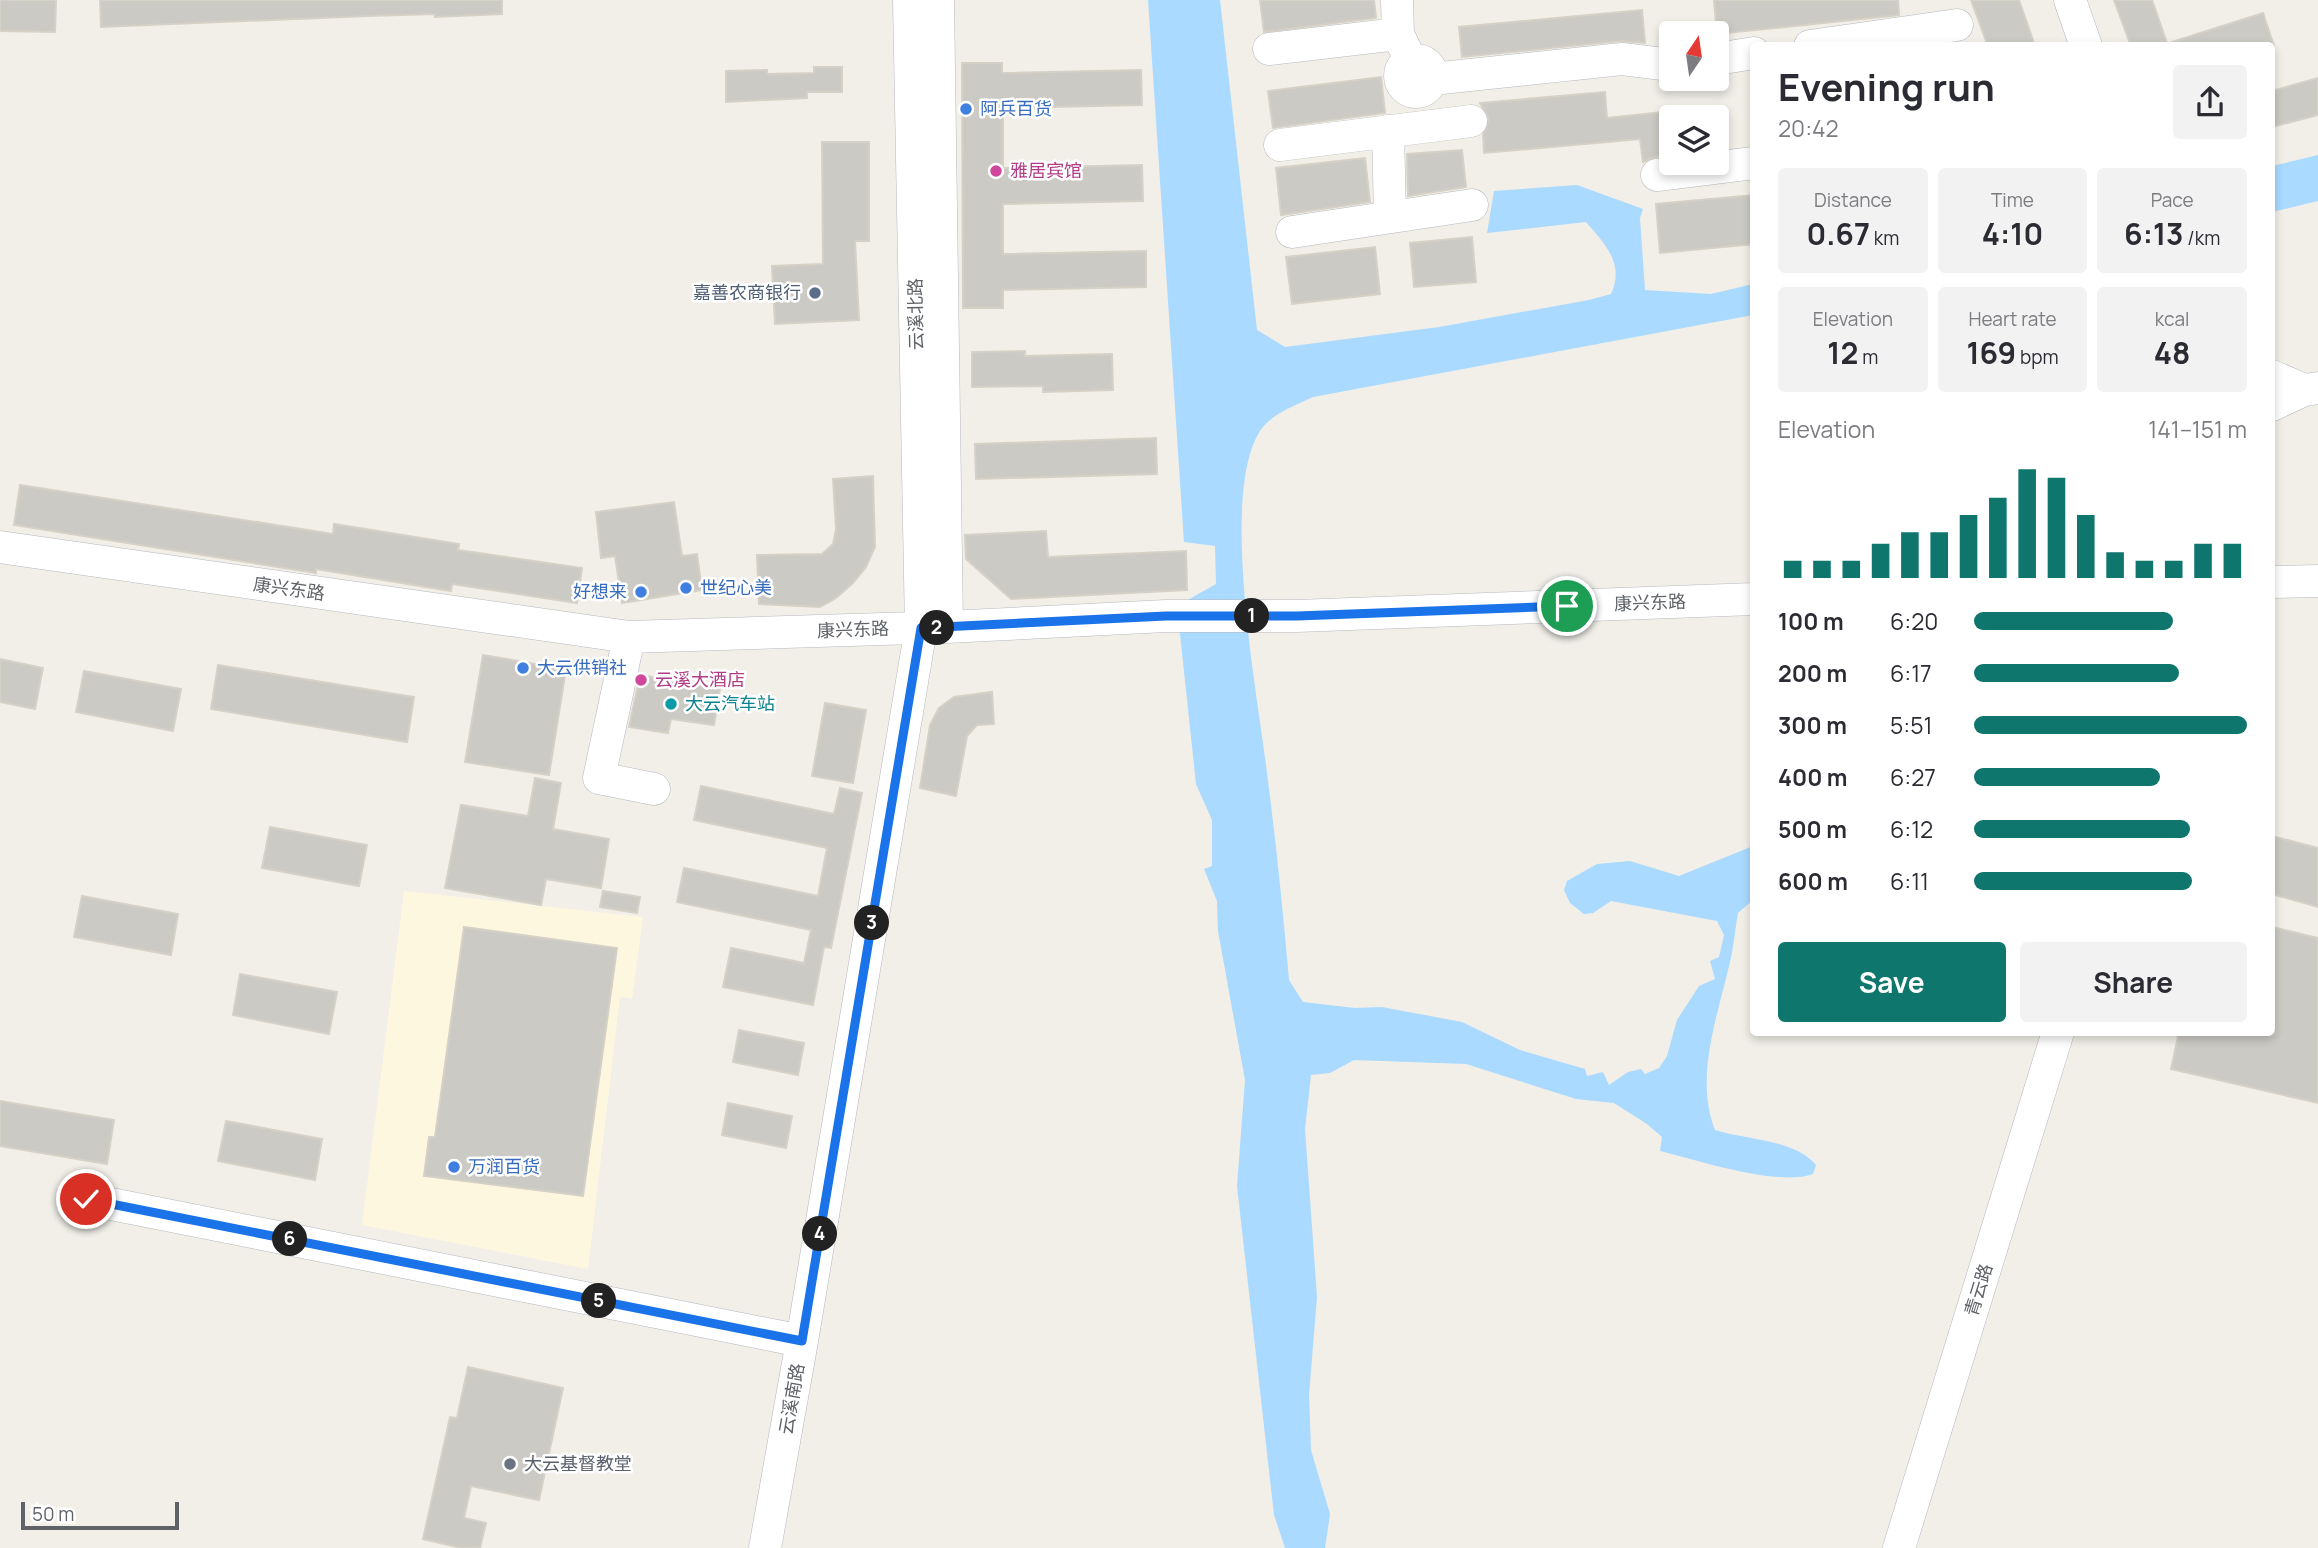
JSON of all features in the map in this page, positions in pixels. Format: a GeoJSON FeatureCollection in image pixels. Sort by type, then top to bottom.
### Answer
{"type":"FeatureCollection","features":[{"type":"Feature","properties":{"kind":"street","name":"云溪北路"},"geometry":{"type":"LineString","coordinates":[[909,0],[934,628]]}},
{"type":"Feature","properties":{"kind":"street","name":"云溪北路"},"geometry":{"type":"LineString","coordinates":[[934,628],[938,0]]}},
{"type":"Feature","properties":{"kind":"street"},"geometry":{"type":"LineString","coordinates":[[1390,216],[1392,130],[1412,66],[1397,0]]}},
{"type":"Feature","properties":{"kind":"street"},"geometry":{"type":"LineString","coordinates":[[2070,0],[2084,42]]}},
{"type":"Feature","properties":{"kind":"street"},"geometry":{"type":"LineString","coordinates":[[1837,42],[1956,24]]}},
{"type":"Feature","properties":{"kind":"street"},"geometry":{"type":"LineString","coordinates":[[1269,50],[1412,66],[1622,59],[1659,64]]}},
{"type":"Feature","properties":{"kind":"street"},"geometry":{"type":"LineString","coordinates":[[1729,57],[1750,54]]}},
{"type":"Feature","properties":{"kind":"street"},"geometry":{"type":"LineString","coordinates":[[1280,145],[1471,121]]}},
{"type":"Feature","properties":{"kind":"street"},"geometry":{"type":"LineString","coordinates":[[1657,175],[1750,163]]}},
{"type":"Feature","properties":{"kind":"street"},"geometry":{"type":"LineString","coordinates":[[1292,232],[1472,205]]}},
{"type":"Feature","properties":{"kind":"street"},"geometry":{"type":"LineString","coordinates":[[2275,377],[2311,389]]}},
{"type":"Feature","properties":{"kind":"street"},"geometry":{"type":"LineString","coordinates":[[2275,404],[2311,389]]}},
{"type":"Feature","properties":{"kind":"street","name":"康兴东路"},"geometry":{"type":"LineString","coordinates":[[0,547],[629,637],[934,628],[1166,616],[1297,616],[1750,599]]}},
{"type":"Feature","properties":{"kind":"street"},"geometry":{"type":"LineString","coordinates":[[2275,582],[2318,581]]}},
{"type":"Feature","properties":{"kind":"street","name":"云溪南路"},"geometry":{"type":"LineString","coordinates":[[765,1548],[934,628]]}},
{"type":"Feature","properties":{"kind":"street"},"geometry":{"type":"LineString","coordinates":[[629,637],[599,778],[654,789]]}},
{"type":"Feature","properties":{"kind":"street","name":"青云路"},"geometry":{"type":"LineString","coordinates":[[1899,1548],[2057,1036]]}},
{"type":"Feature","properties":{"kind":"street"},"geometry":{"type":"LineString","coordinates":[[86,1199],[802,1341]]}},
{"type":"Feature","properties":{"kind":"shaded area"},"geometry":{"type":"Polygon","coordinates":[[[404,891],[643,917],[632,999],[620,997],[588,1269],[362,1225],[404,891]]]}},
{"type":"Feature","properties":{"kind":"water"},"geometry":{"type":"Polygon","coordinates":[[[1148,0],[1220,0],[1257,330],[1285,347],[1439,327],[1611,294],[1616,273],[1611,255],[1586,222],[1487,233],[1494,191],[1577,185],[1643,209],[1640,218],[1645,290],[1711,294],[1750,285],[1750,316],[1313,397],[1284,411],[1265,425],[1248,461],[1243,501],[1242,547],[1250,648],[1273,825],[1289,980],[1303,1002],[1355,1008],[1382,1007],[1462,1022],[1520,1050],[1585,1069],[1587,1076],[1603,1072],[1609,1085],[1628,1072],[1641,1069],[1645,1074],[1659,1068],[1667,1056],[1677,1020],[1699,986],[1715,979],[1710,961],[1719,957],[1724,935],[1717,921],[1611,901],[1593,913],[1584,914],[1570,903],[1564,890],[1567,881],[1597,864],[1630,861],[1679,876],[1750,847],[1750,903],[1738,913],[1710,1046],[1707,1068],[1709,1110],[1715,1130],[1783,1145],[1807,1156],[1816,1165],[1813,1174],[1780,1177],[1737,1171],[1660,1151],[1662,1137],[1614,1103],[1576,1099],[1466,1064],[1354,1060],[1330,1073],[1311,1075],[1305,1129],[1317,1297],[1309,1395],[1311,1450],[1330,1514],[1325,1548],[1285,1548],[1274,1515],[1237,1186],[1245,1080],[1218,931],[1217,901],[1204,869],[1212,866],[1212,820],[1196,784],[1177,606],[1216,584],[1215,546],[1184,542],[1148,0]]]}},
{"type":"Feature","properties":{"kind":"water"},"geometry":{"type":"Polygon","coordinates":[[[2318,155],[2318,201],[2275,211],[2275,165],[2318,155]]]}},
{"type":"Feature","properties":{"kind":"building"},"geometry":{"type":"Polygon","coordinates":[[[0,0],[56,0],[55,32],[0,31],[0,0]]]}},
{"type":"Feature","properties":{"kind":"building"},"geometry":{"type":"Polygon","coordinates":[[[100,0],[502,0],[502,14],[368,16],[101,27],[100,0]]]}},
{"type":"Feature","properties":{"kind":"building"},"geometry":{"type":"Polygon","coordinates":[[[1260,0],[1374,0],[1376,18],[1264,32],[1260,0]]]}},
{"type":"Feature","properties":{"kind":"building"},"geometry":{"type":"Polygon","coordinates":[[[1714,0],[1898,0],[1899,15],[1729,33],[1729,21],[1716,21],[1714,0]]]}},
{"type":"Feature","properties":{"kind":"building"},"geometry":{"type":"Polygon","coordinates":[[[1971,0],[2019,0],[2034,42],[1987,42],[1971,0]]]}},
{"type":"Feature","properties":{"kind":"building"},"geometry":{"type":"Polygon","coordinates":[[[2114,0],[2152,0],[2167,42],[2130,42],[2114,0]]]}},
{"type":"Feature","properties":{"kind":"building"},"geometry":{"type":"Polygon","coordinates":[[[1642,10],[1645,43],[1620,41],[1462,57],[1459,27],[1642,10]]]}},
{"type":"Feature","properties":{"kind":"building"},"geometry":{"type":"Polygon","coordinates":[[[2263,13],[2273,42],[2172,42],[2263,13]]]}},
{"type":"Feature","properties":{"kind":"building"},"geometry":{"type":"Polygon","coordinates":[[[962,63],[1002,63],[1002,73],[1141,70],[1142,105],[1003,108],[1003,168],[1142,165],[1143,201],[1003,204],[1003,254],[1146,251],[1146,287],[1003,290],[1003,308],[963,308],[962,63]]]}},
{"type":"Feature","properties":{"kind":"building"},"geometry":{"type":"Polygon","coordinates":[[[814,67],[842,67],[842,92],[807,92],[807,98],[726,102],[726,71],[814,73],[814,67]]]}},
{"type":"Feature","properties":{"kind":"building"},"geometry":{"type":"Polygon","coordinates":[[[1381,77],[1385,113],[1273,128],[1268,91],[1381,77]]]}},
{"type":"Feature","properties":{"kind":"building"},"geometry":{"type":"Polygon","coordinates":[[[2318,78],[2318,115],[2275,126],[2275,90],[2318,78]]]}},
{"type":"Feature","properties":{"kind":"building"},"geometry":{"type":"Polygon","coordinates":[[[1605,92],[1607,118],[1659,112],[1659,156],[1643,162],[1640,139],[1484,153],[1483,135],[1489,119],[1480,103],[1605,92]]]}},
{"type":"Feature","properties":{"kind":"building"},"geometry":{"type":"Polygon","coordinates":[[[822,142],[869,142],[869,241],[855,241],[859,320],[775,324],[772,266],[823,264],[822,142]]]}},
{"type":"Feature","properties":{"kind":"building"},"geometry":{"type":"Polygon","coordinates":[[[1462,150],[1466,187],[1408,196],[1407,154],[1462,150]]]}},
{"type":"Feature","properties":{"kind":"building"},"geometry":{"type":"Polygon","coordinates":[[[1365,158],[1370,202],[1281,215],[1276,168],[1365,158]]]}},
{"type":"Feature","properties":{"kind":"building"},"geometry":{"type":"Polygon","coordinates":[[[1750,195],[1750,244],[1660,253],[1656,204],[1750,195]]]}},
{"type":"Feature","properties":{"kind":"building"},"geometry":{"type":"Polygon","coordinates":[[[1472,237],[1476,282],[1414,287],[1410,243],[1472,237]]]}},
{"type":"Feature","properties":{"kind":"building"},"geometry":{"type":"Polygon","coordinates":[[[1375,247],[1380,294],[1292,304],[1286,257],[1375,247]]]}},
{"type":"Feature","properties":{"kind":"building"},"geometry":{"type":"Polygon","coordinates":[[[1025,351],[1025,356],[1112,354],[1113,390],[1043,392],[1043,386],[972,387],[972,352],[1025,351]]]}},
{"type":"Feature","properties":{"kind":"building"},"geometry":{"type":"Polygon","coordinates":[[[1156,438],[1157,474],[976,479],[975,444],[1156,438]]]}},
{"type":"Feature","properties":{"kind":"building"},"geometry":{"type":"Polygon","coordinates":[[[873,476],[875,547],[866,567],[853,583],[836,598],[820,607],[759,604],[757,555],[822,554],[833,544],[836,529],[833,479],[873,476]]]}},
{"type":"Feature","properties":{"kind":"building"},"geometry":{"type":"Polygon","coordinates":[[[20,485],[333,534],[334,524],[459,544],[458,550],[582,568],[577,603],[452,584],[451,591],[316,569],[316,573],[14,525],[20,485]]]}},
{"type":"Feature","properties":{"kind":"building"},"geometry":{"type":"Polygon","coordinates":[[[674,502],[682,556],[697,554],[702,590],[622,603],[615,556],[601,558],[596,512],[674,502]]]}},
{"type":"Feature","properties":{"kind":"building"},"geometry":{"type":"Polygon","coordinates":[[[1046,531],[1048,557],[1186,551],[1187,590],[1011,599],[966,559],[965,535],[1046,531]]]}},
{"type":"Feature","properties":{"kind":"building"},"geometry":{"type":"Polygon","coordinates":[[[483,655],[566,669],[549,775],[465,762],[483,655]]]}},
{"type":"Feature","properties":{"kind":"building"},"geometry":{"type":"Polygon","coordinates":[[[0,659],[43,668],[35,709],[0,702],[0,659]]]}},
{"type":"Feature","properties":{"kind":"building"},"geometry":{"type":"Polygon","coordinates":[[[218,665],[414,697],[407,742],[211,709],[218,665]]]}},
{"type":"Feature","properties":{"kind":"building"},"geometry":{"type":"Polygon","coordinates":[[[84,671],[181,689],[173,731],[76,712],[84,671]]]}},
{"type":"Feature","properties":{"kind":"building","name":"大云汽车站"},"geometry":{"type":"Polygon","coordinates":[[[640,675],[720,688],[714,725],[671,719],[668,733],[629,727],[640,675]]]}},
{"type":"Feature","properties":{"kind":"building"},"geometry":{"type":"Polygon","coordinates":[[[992,692],[994,724],[977,725],[967,736],[956,796],[920,788],[930,725],[939,708],[954,697],[992,692]]]}},
{"type":"Feature","properties":{"kind":"building"},"geometry":{"type":"Polygon","coordinates":[[[825,703],[866,710],[853,783],[812,776],[825,703]]]}},
{"type":"Feature","properties":{"kind":"building"},"geometry":{"type":"Polygon","coordinates":[[[535,778],[561,783],[553,829],[609,839],[601,888],[546,879],[541,905],[445,888],[461,805],[528,816],[535,778]]]}},
{"type":"Feature","properties":{"kind":"building"},"geometry":{"type":"Polygon","coordinates":[[[701,786],[834,814],[840,788],[862,793],[831,948],[824,947],[813,1005],[723,987],[731,948],[804,963],[811,930],[677,902],[684,868],[818,896],[827,848],[694,820],[701,786]]]}},
{"type":"Feature","properties":{"kind":"building"},"geometry":{"type":"Polygon","coordinates":[[[270,827],[367,845],[359,886],[262,868],[270,827]]]}},
{"type":"Feature","properties":{"kind":"building"},"geometry":{"type":"Polygon","coordinates":[[[2275,837],[2318,848],[2318,907],[2275,895],[2275,837]]]}},
{"type":"Feature","properties":{"kind":"building"},"geometry":{"type":"Polygon","coordinates":[[[603,891],[640,897],[637,913],[600,907],[603,891]]]}},
{"type":"Feature","properties":{"kind":"building"},"geometry":{"type":"Polygon","coordinates":[[[82,896],[178,914],[171,955],[74,937],[82,896]]]}},
{"type":"Feature","properties":{"kind":"building"},"geometry":{"type":"Polygon","coordinates":[[[464,927],[617,948],[583,1196],[424,1176],[429,1137],[435,1137],[464,927]]]}},
{"type":"Feature","properties":{"kind":"building"},"geometry":{"type":"Polygon","coordinates":[[[2275,928],[2318,938],[2318,1103],[2171,1069],[2178,1036],[2275,1036],[2275,928]]]}},
{"type":"Feature","properties":{"kind":"building"},"geometry":{"type":"Polygon","coordinates":[[[240,974],[337,992],[329,1034],[233,1015],[240,974]]]}},
{"type":"Feature","properties":{"kind":"building"},"geometry":{"type":"Polygon","coordinates":[[[739,1030],[804,1043],[798,1075],[733,1062],[739,1030]]]}},
{"type":"Feature","properties":{"kind":"building"},"geometry":{"type":"Polygon","coordinates":[[[0,1101],[114,1120],[107,1164],[0,1146],[0,1101]]]}},
{"type":"Feature","properties":{"kind":"building"},"geometry":{"type":"Polygon","coordinates":[[[728,1103],[792,1116],[786,1148],[722,1135],[728,1103]]]}},
{"type":"Feature","properties":{"kind":"building"},"geometry":{"type":"Polygon","coordinates":[[[226,1121],[322,1139],[315,1180],[218,1161],[226,1121]]]}},
{"type":"Feature","properties":{"kind":"building"},"geometry":{"type":"Polygon","coordinates":[[[468,1367],[563,1388],[539,1500],[471,1486],[464,1518],[486,1523],[480,1548],[461,1548],[423,1539],[450,1417],[457,1418],[468,1367]]]}},
{"type":"Feature","properties":{"kind":"place","name":"阿兵百货"},"geometry":{"type":"Point","coordinates":[966,109]}},
{"type":"Feature","properties":{"kind":"place","name":"雅居宾馆"},"geometry":{"type":"Point","coordinates":[996,171]}},
{"type":"Feature","properties":{"kind":"place","name":"嘉善农商银行"},"geometry":{"type":"Point","coordinates":[815,293]}},
{"type":"Feature","properties":{"kind":"place","name":"世纪心美"},"geometry":{"type":"Point","coordinates":[686,588]}},
{"type":"Feature","properties":{"kind":"place","name":"好想来"},"geometry":{"type":"Point","coordinates":[641,592]}},
{"type":"Feature","properties":{"kind":"place","name":"大云供销社"},"geometry":{"type":"Point","coordinates":[523,668]}},
{"type":"Feature","properties":{"kind":"place","name":"云溪大酒店"},"geometry":{"type":"Point","coordinates":[641,680]}},
{"type":"Feature","properties":{"kind":"place","name":"大云汽车站"},"geometry":{"type":"Point","coordinates":[671,704]}},
{"type":"Feature","properties":{"kind":"place","name":"万润百货"},"geometry":{"type":"Point","coordinates":[454,1167]}},
{"type":"Feature","properties":{"kind":"place","name":"大云基督教堂"},"geometry":{"type":"Point","coordinates":[510,1464]}},
{"type":"Feature","properties":{"kind":"route"},"geometry":{"type":"LineString","coordinates":[[86,1199],[802,1341],[921,628],[1166,616],[1297,616],[1567,606]]}}]}
